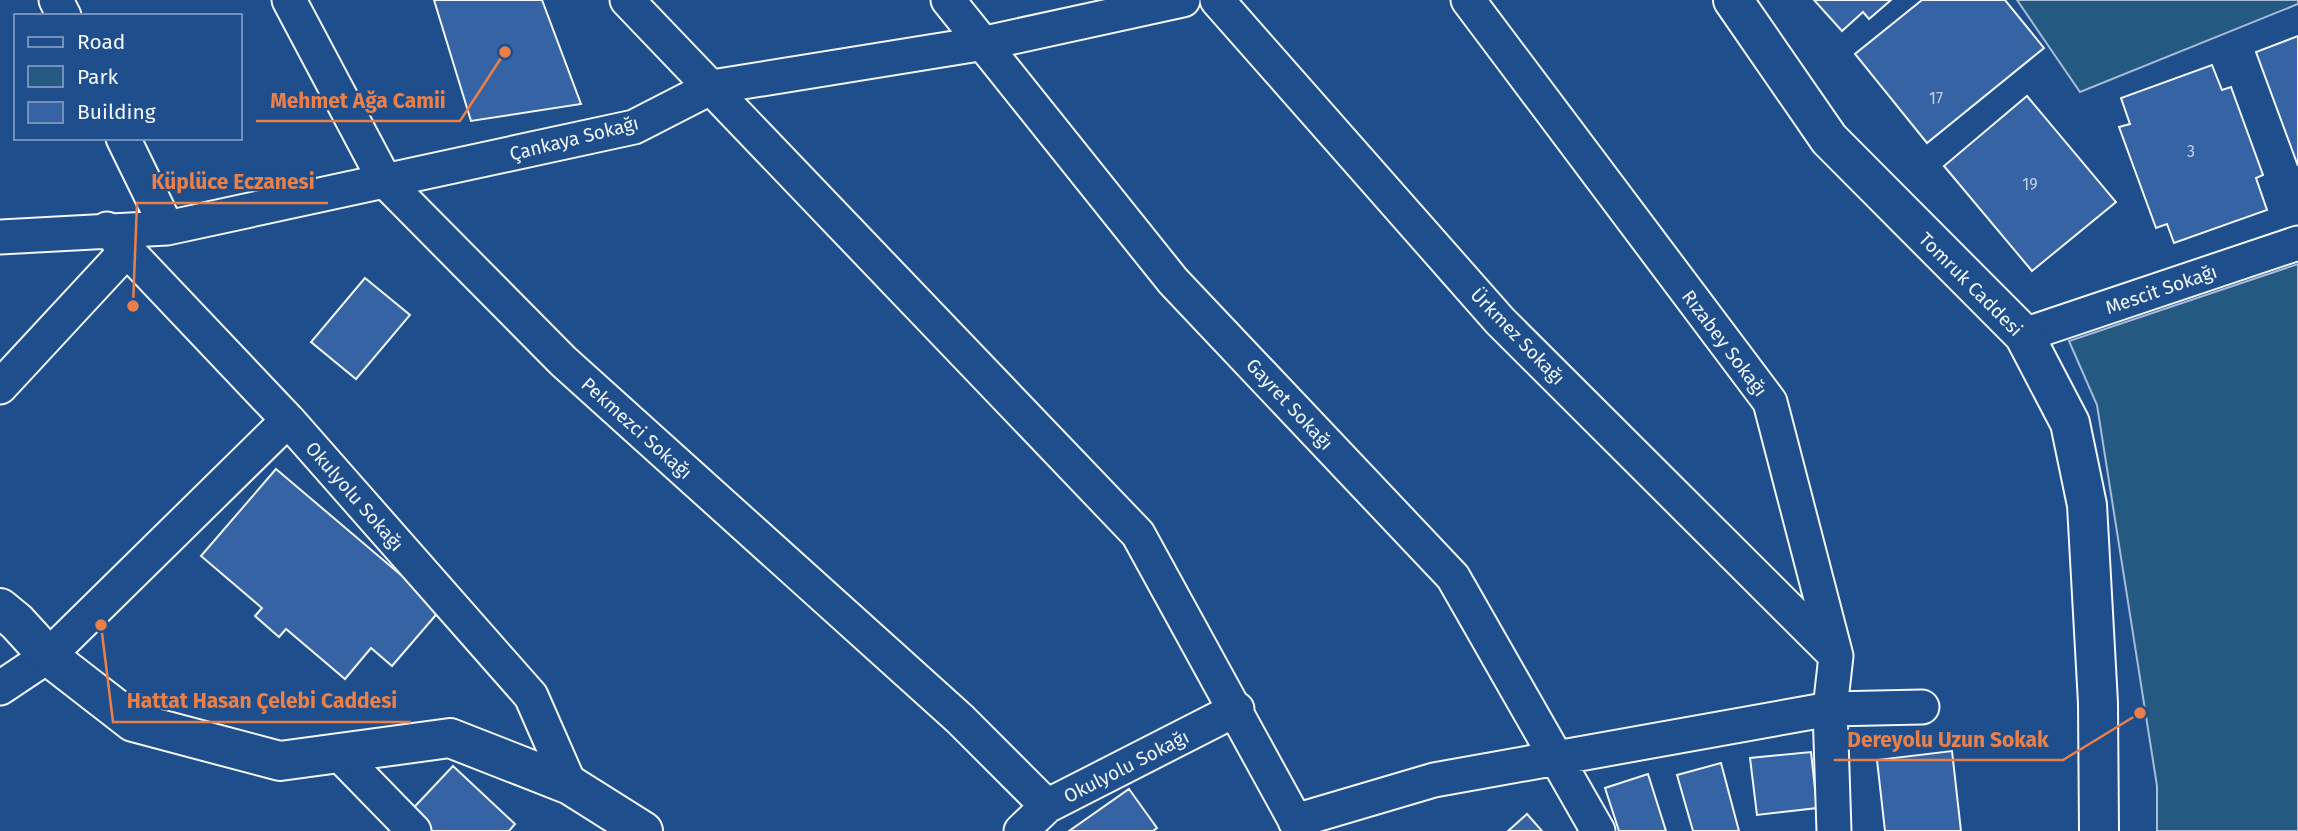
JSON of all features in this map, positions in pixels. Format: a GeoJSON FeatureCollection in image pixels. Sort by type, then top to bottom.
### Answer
{"type":"FeatureCollection","features":[{"type":"Feature","properties":{"kind":"main road","name":"Tomruk Caddesi"},"geometry":{"type":"LineString","coordinates":[[1733,0],[1829,139],[2024,335],[2070,423],[2087,505],[2098,703],[2099,831]]}},
{"type":"Feature","properties":{"kind":"main road"},"geometry":{"type":"LineString","coordinates":[[0,608],[17,622],[48,656],[133,722],[280,761],[450,738],[570,785],[643,831]]}},
{"type":"Feature","properties":{"kind":"street","name":"Pekmezci Sokağı"},"geometry":{"type":"LineString","coordinates":[[289,0],[385,181],[563,361],[960,719],[1047,806]]}},
{"type":"Feature","properties":{"kind":"street"},"geometry":{"type":"LineString","coordinates":[[627,0],[1138,534],[1237,709],[1294,828],[1434,780],[1830,709],[1922,707]]}},
{"type":"Feature","properties":{"kind":"street","name":"Gayret Sokağı"},"geometry":{"type":"LineString","coordinates":[[948,0],[1173,281],[1453,577],[1598,831]]}},
{"type":"Feature","properties":{"kind":"street","name":"Çankaya Sokağı"},"geometry":{"type":"LineString","coordinates":[[0,237],[117,240],[634,127],[712,88],[985,43],[1183,0]]}},
{"type":"Feature","properties":{"kind":"street","name":"Ürkmez Sokağı"},"geometry":{"type":"LineString","coordinates":[[1217,0],[1500,321],[1836,656]]}},
{"type":"Feature","properties":{"kind":"street","name":"Rızabey Sokağı"},"geometry":{"type":"LineString","coordinates":[[1468,0],[1770,402],[1836,656],[1830,709],[1834,831]]}},
{"type":"Feature","properties":{"kind":"street"},"geometry":{"type":"LineString","coordinates":[[124,140],[167,228]]}},
{"type":"Feature","properties":{"kind":"street"},"geometry":{"type":"LineString","coordinates":[[0,387],[117,240]]}},
{"type":"Feature","properties":{"kind":"street","name":"Okulyolu Sokağı"},"geometry":{"type":"LineString","coordinates":[[117,240],[289,420],[531,696],[570,785]]}},
{"type":"Feature","properties":{"kind":"street","name":"Mescit Sokağı"},"geometry":{"type":"LineString","coordinates":[[2024,335],[2298,243]]}},
{"type":"Feature","properties":{"kind":"street"},"geometry":{"type":"LineString","coordinates":[[0,688],[48,656],[289,420]]}},
{"type":"Feature","properties":{"kind":"street","name":"Okulyolu Sokağı"},"geometry":{"type":"LineString","coordinates":[[1021,831],[1047,806],[1237,709]]}},
{"type":"Feature","properties":{"kind":"street"},"geometry":{"type":"LineString","coordinates":[[340,755],[414,831]]}},
{"type":"Feature","properties":{"kind":"green space"},"geometry":{"type":"Polygon","coordinates":[[[2017,0],[2298,0],[2298,4],[2080,92],[2017,0]]]}},
{"type":"Feature","properties":{"kind":"green space"},"geometry":{"type":"Polygon","coordinates":[[[2298,264],[2298,831],[2157,831],[2157,786],[2097,405],[2069,341],[2298,264]]]}},
{"type":"Feature","properties":{"kind":"building"},"geometry":{"type":"Polygon","coordinates":[[[434,0],[542,0],[581,104],[471,121],[434,0]]]}},
{"type":"Feature","properties":{"kind":"building"},"geometry":{"type":"Polygon","coordinates":[[[1814,0],[1891,0],[1869,19],[1863,12],[1842,31],[1814,0]]]}},
{"type":"Feature","properties":{"kind":"building"},"geometry":{"type":"Polygon","coordinates":[[[1922,0],[2005,0],[2044,48],[1927,143],[1855,54],[1922,0]]]}},
{"type":"Feature","properties":{"kind":"building"},"geometry":{"type":"Polygon","coordinates":[[[2298,36],[2298,166],[2256,52],[2298,36]]]}},
{"type":"Feature","properties":{"kind":"building"},"geometry":{"type":"Polygon","coordinates":[[[2212,65],[2222,90],[2231,87],[2263,175],[2256,178],[2267,210],[2174,243],[2167,224],[2156,228],[2119,127],[2130,124],[2121,98],[2212,65]]]}},
{"type":"Feature","properties":{"kind":"building"},"geometry":{"type":"Polygon","coordinates":[[[2027,96],[2116,202],[2032,271],[1944,166],[2027,96]]]}},
{"type":"Feature","properties":{"kind":"building"},"geometry":{"type":"Polygon","coordinates":[[[365,278],[410,315],[356,379],[311,342],[365,278]]]}},
{"type":"Feature","properties":{"kind":"building"},"geometry":{"type":"Polygon","coordinates":[[[276,469],[441,609],[392,666],[371,648],[345,679],[286,629],[279,637],[255,616],[262,608],[201,556],[276,469]]]}},
{"type":"Feature","properties":{"kind":"building"},"geometry":{"type":"Polygon","coordinates":[[[1952,751],[1961,831],[1885,831],[1877,760],[1952,751]]]}},
{"type":"Feature","properties":{"kind":"building"},"geometry":{"type":"Polygon","coordinates":[[[1811,752],[1817,808],[1757,815],[1750,758],[1811,752]]]}},
{"type":"Feature","properties":{"kind":"building"},"geometry":{"type":"Polygon","coordinates":[[[1721,763],[1739,831],[1693,831],[1677,775],[1721,763]]]}},
{"type":"Feature","properties":{"kind":"building"},"geometry":{"type":"Polygon","coordinates":[[[453,766],[515,824],[509,831],[419,831],[404,818],[453,766]]]}},
{"type":"Feature","properties":{"kind":"building"},"geometry":{"type":"Polygon","coordinates":[[[1648,774],[1666,831],[1619,831],[1605,788],[1648,774]]]}},
{"type":"Feature","properties":{"kind":"building"},"geometry":{"type":"Polygon","coordinates":[[[1129,789],[1157,828],[1153,831],[1069,831],[1129,789]]]}},
{"type":"Feature","properties":{"kind":"building"},"geometry":{"type":"Polygon","coordinates":[[[1527,814],[1542,831],[1508,831],[1527,814]]]}},
{"type":"Feature","properties":{"kind":"place","name":"Mehmet Ağa Camii"},"geometry":{"type":"Point","coordinates":[505,52]}},
{"type":"Feature","properties":{"kind":"place","name":"Küplüce Eczanesi"},"geometry":{"type":"Point","coordinates":[133,306]}},
{"type":"Feature","properties":{"kind":"place","name":"Hattat Hasan Çelebi Caddesi"},"geometry":{"type":"Point","coordinates":[101,625]}},
{"type":"Feature","properties":{"kind":"place","name":"Dereyolu Uzun Sokak"},"geometry":{"type":"Point","coordinates":[2140,713]}}]}
